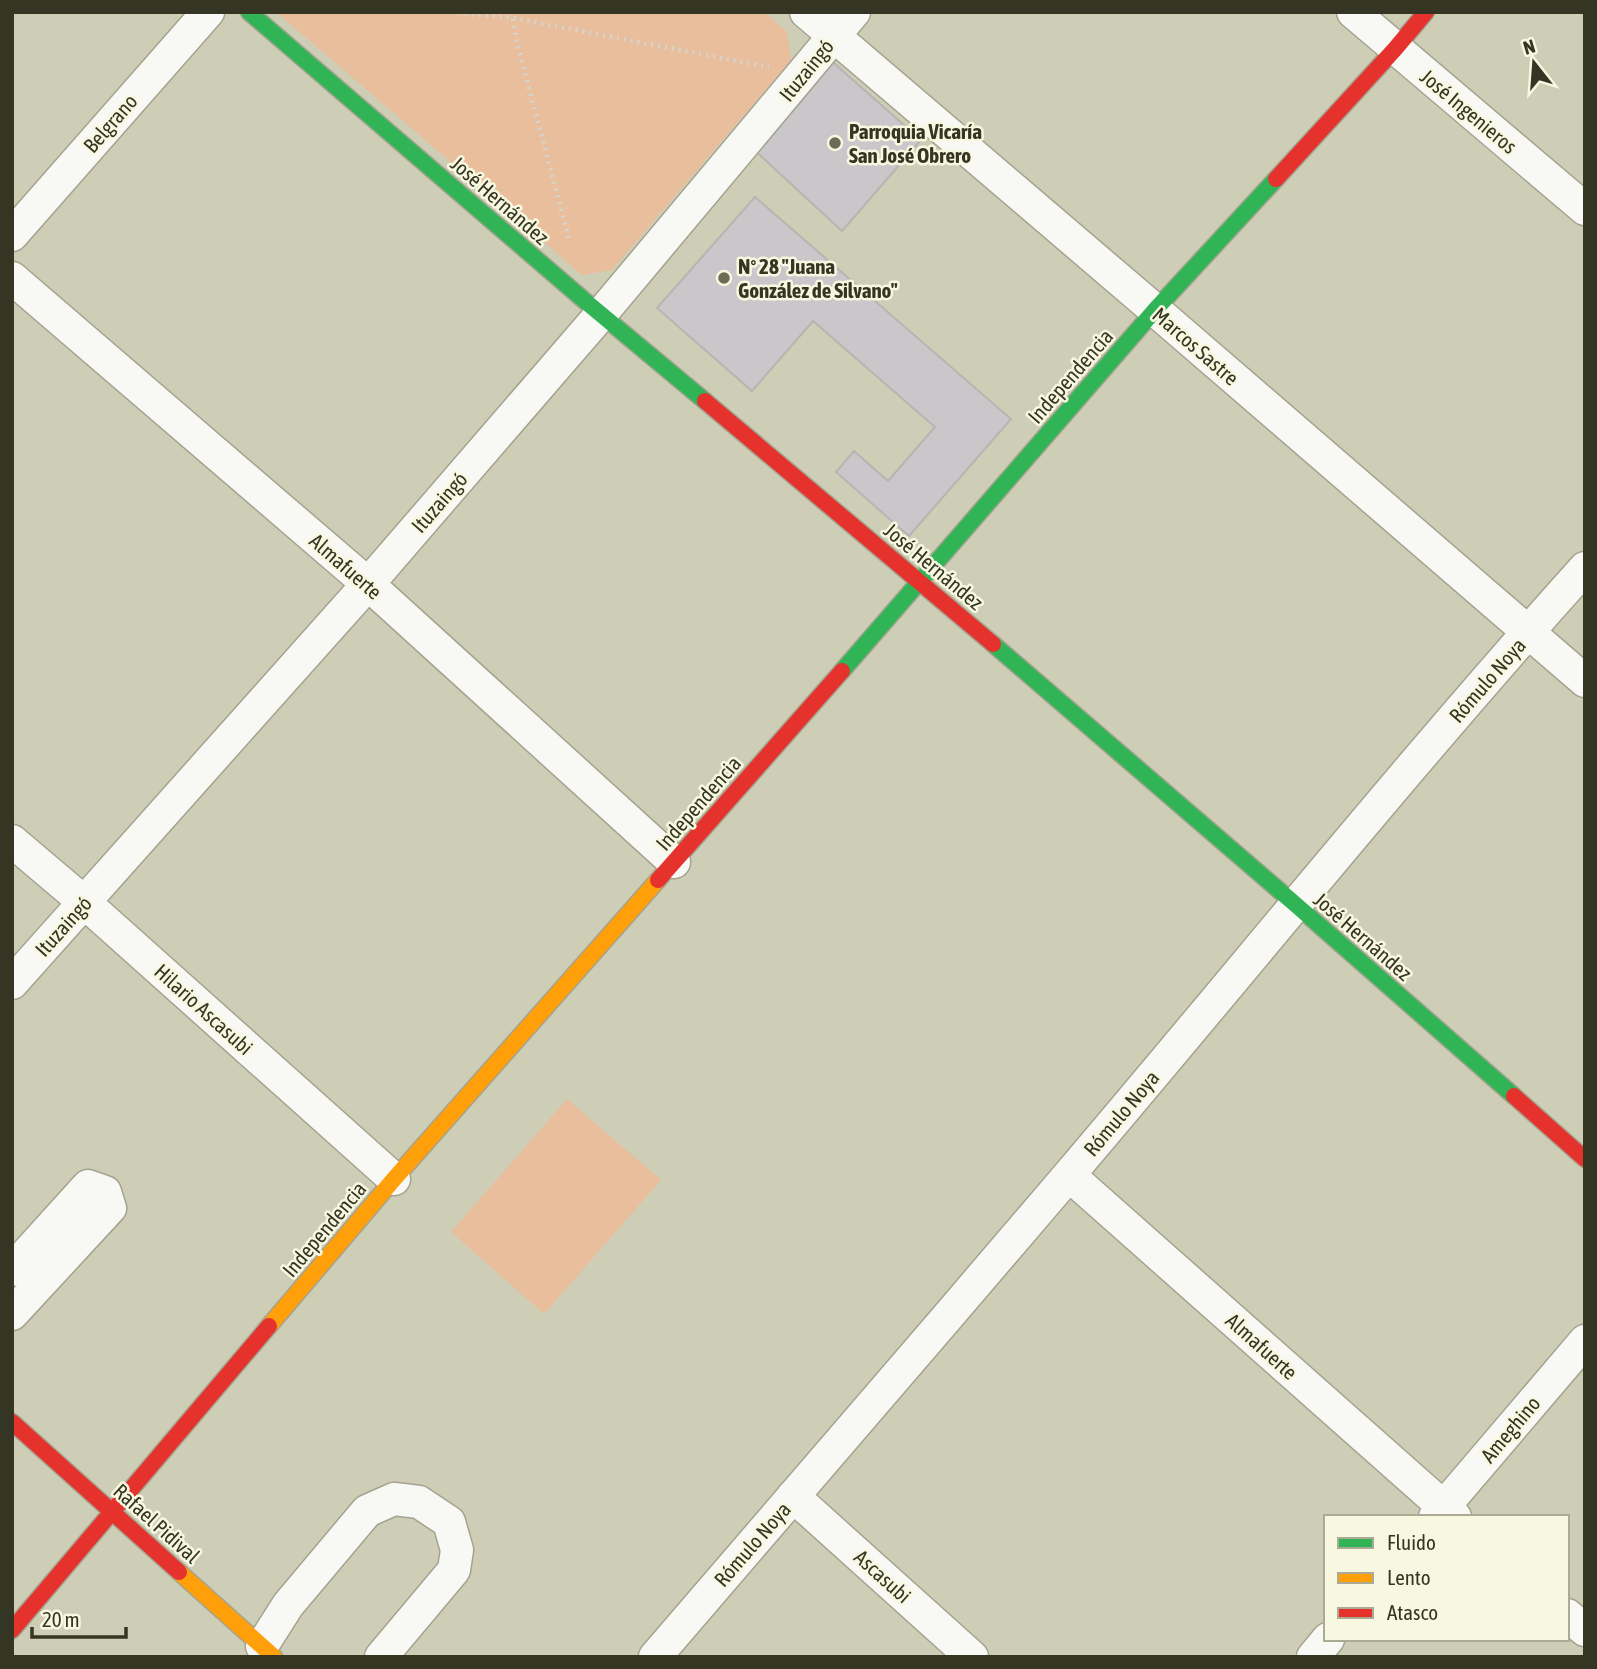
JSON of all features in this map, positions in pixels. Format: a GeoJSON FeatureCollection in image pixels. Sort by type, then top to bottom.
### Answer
{"type":"FeatureCollection","features":[{"type":"Feature","properties":{"kind":"street","name":"Belgrano"},"geometry":{"type":"LineString","coordinates":[[12,234],[208,12]]}},
{"type":"Feature","properties":{"kind":"street","name":"José Hernández"},"geometry":{"type":"LineString","coordinates":[[249,12],[585,301],[921,582],[1585,1158]]}},
{"type":"Feature","properties":{"kind":"street","name":"Marcos Sastre"},"geometry":{"type":"LineString","coordinates":[[806,12],[844,24],[1155,310],[1585,681]]}},
{"type":"Feature","properties":{"kind":"street","name":"José Ingenieros"},"geometry":{"type":"LineString","coordinates":[[1353,12],[1585,209]]}},
{"type":"Feature","properties":{"kind":"street","name":"Independencia"},"geometry":{"type":"LineString","coordinates":[[12,1630],[394,1180],[921,582],[1155,310],[1426,12]]}},
{"type":"Feature","properties":{"kind":"street","name":"Ituzaingó"},"geometry":{"type":"LineString","coordinates":[[12,983],[368,584],[844,24]]}},
{"type":"Feature","properties":{"kind":"street","name":"Almafuerte"},"geometry":{"type":"LineString","coordinates":[[12,278],[368,584],[674,862]]}},
{"type":"Feature","properties":{"kind":"street","name":"Rómulo Noya"},"geometry":{"type":"LineString","coordinates":[[655,1657],[1069,1175],[1295,904],[1585,568]]}},
{"type":"Feature","properties":{"kind":"street","name":"Hilario Ascasubi"},"geometry":{"type":"LineString","coordinates":[[12,841],[84,902],[394,1180]]}},
{"type":"Feature","properties":{"kind":"street","name":"Almafuerte"},"geometry":{"type":"LineString","coordinates":[[1069,1175],[1445,1513]]}},
{"type":"Feature","properties":{"kind":"street"},"geometry":{"type":"LineString","coordinates":[[12,1270],[89,1186],[105,1192],[110,1208],[12,1314]]}},
{"type":"Feature","properties":{"kind":"street","name":"Ameghino"},"geometry":{"type":"LineString","coordinates":[[1445,1513],[1585,1341]]}},
{"type":"Feature","properties":{"kind":"street","name":"Rafael Pidival"},"geometry":{"type":"LineString","coordinates":[[12,1422],[268,1651]]}},
{"type":"Feature","properties":{"kind":"street","name":"Ascasubi"},"geometry":{"type":"LineString","coordinates":[[793,1496],[972,1657]]}},
{"type":"Feature","properties":{"kind":"street"},"geometry":{"type":"LineString","coordinates":[[268,1651],[288,1605],[367,1511],[394,1499],[419,1502],[449,1522],[457,1550],[454,1570],[381,1657]]}},
{"type":"Feature","properties":{"kind":"street"},"geometry":{"type":"LineString","coordinates":[[1569,1617],[1585,1630]]}},
{"type":"Feature","properties":{"kind":"street"},"geometry":{"type":"LineString","coordinates":[[1313,1657],[1326,1641]]}},
{"type":"Feature","properties":{"kind":"path"},"geometry":{"type":"LineString","coordinates":[[452,12],[512,15],[804,73]]}},
{"type":"Feature","properties":{"kind":"path"},"geometry":{"type":"LineString","coordinates":[[512,15],[571,248]]}},
{"type":"Feature","properties":{"kind":"shaded area"},"geometry":{"type":"Polygon","coordinates":[[[276,12],[764,12],[787,32],[791,60],[612,270],[582,275],[276,12]]]}},
{"type":"Feature","properties":{"kind":"shaded area"},"geometry":{"type":"Polygon","coordinates":[[[567,1099],[661,1180],[544,1314],[451,1232],[567,1099]]]}},
{"type":"Feature","properties":{"kind":"building","name":"Parroquia Vicaría San José Obrero"},"geometry":{"type":"Polygon","coordinates":[[[827,57],[921,140],[842,231],[750,146],[827,57]]]}},
{"type":"Feature","properties":{"kind":"building"},"geometry":{"type":"Polygon","coordinates":[[[755,197],[1011,419],[909,536],[836,472],[854,451],[888,481],[935,427],[813,321],[752,391],[657,308],[755,197]]]}},
{"type":"Feature","properties":{"kind":"traffic: fast"},"geometry":{"type":"LineString","coordinates":[[249,12],[705,401]]}},
{"type":"Feature","properties":{"kind":"traffic: fast"},"geometry":{"type":"LineString","coordinates":[[842,671],[1155,310],[1276,179]]}},
{"type":"Feature","properties":{"kind":"traffic: fast"},"geometry":{"type":"LineString","coordinates":[[993,644],[1514,1096]]}},
{"type":"Feature","properties":{"kind":"traffic: slow"},"geometry":{"type":"LineString","coordinates":[[269,1326],[394,1179],[658,880]]}},
{"type":"Feature","properties":{"kind":"traffic: slow"},"geometry":{"type":"LineString","coordinates":[[179,1572],[274,1657]]}},
{"type":"Feature","properties":{"kind":"traffic: jam"},"geometry":{"type":"LineString","coordinates":[[1276,179],[1426,12]]}},
{"type":"Feature","properties":{"kind":"traffic: jam"},"geometry":{"type":"LineString","coordinates":[[705,401],[993,644]]}},
{"type":"Feature","properties":{"kind":"traffic: jam"},"geometry":{"type":"LineString","coordinates":[[658,880],[842,671]]}},
{"type":"Feature","properties":{"kind":"traffic: jam"},"geometry":{"type":"LineString","coordinates":[[1514,1096],[1585,1159]]}},
{"type":"Feature","properties":{"kind":"traffic: jam"},"geometry":{"type":"LineString","coordinates":[[12,1630],[269,1326]]}},
{"type":"Feature","properties":{"kind":"traffic: jam"},"geometry":{"type":"LineString","coordinates":[[12,1422],[179,1572]]}},
{"type":"Feature","properties":{"kind":"place","name":"Parroquia Vicaría San José Obrero"},"geometry":{"type":"Point","coordinates":[835,143]}},
{"type":"Feature","properties":{"kind":"place","name":"N° 28 \"Juana González de Silvano\""},"geometry":{"type":"Point","coordinates":[724,278]}}]}
